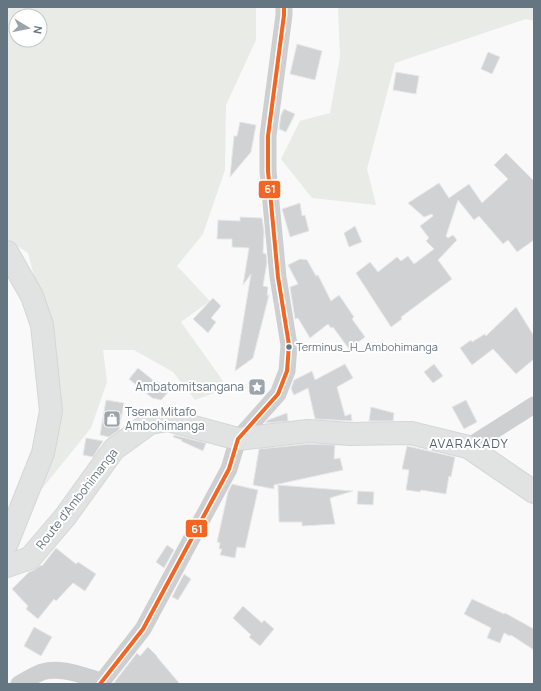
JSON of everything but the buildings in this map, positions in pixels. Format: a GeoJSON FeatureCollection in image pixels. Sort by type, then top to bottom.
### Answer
{"type":"FeatureCollection","features":[{"type":"Feature","properties":{"kind":"street"},"geometry":{"type":"LineString","coordinates":[[19,684],[42,672],[52,671],[65,671],[101,682],[143,629],[229,469],[238,439],[278,394],[288,371],[290,346],[278,277],[268,171],[268,136],[284,7]]}},
{"type":"Feature","properties":{"kind":"street"},"geometry":{"type":"LineString","coordinates":[[7,252],[32,296],[42,325],[51,411],[43,453],[7,543]]}},
{"type":"Feature","properties":{"kind":"street"},"geometry":{"type":"LineString","coordinates":[[468,447],[534,405]]}},
{"type":"Feature","properties":{"kind":"street","name":"Route d'Ambohimanga"},"geometry":{"type":"LineString","coordinates":[[7,566],[30,558],[65,517],[114,449],[150,423],[168,420],[238,439]]}},
{"type":"Feature","properties":{"kind":"street"},"geometry":{"type":"LineString","coordinates":[[238,439],[308,431],[350,434],[411,433],[468,447],[534,492]]}},
{"type":"Feature","properties":{"kind":"shaded area"},"geometry":{"type":"Polygon","coordinates":[[[7,7],[256,7],[256,40],[226,105],[225,170],[203,234],[177,266],[210,301],[181,322],[228,388],[195,400],[173,372],[134,350],[103,350],[107,382],[91,428],[41,490],[45,462],[45,319],[28,253],[7,239],[7,7]]]}},
{"type":"Feature","properties":{"kind":"shaded area"},"geometry":{"type":"Polygon","coordinates":[[[338,7],[534,7],[534,21],[526,19],[395,63],[367,169],[376,205],[312,198],[281,159],[300,121],[330,113],[340,57],[338,7]]]}},
{"type":"Feature","properties":{"kind":"transit line","name":"61"},"geometry":{"type":"LineString","coordinates":[[100,684],[143,629],[229,469],[238,439],[278,394],[287,371],[289,345],[278,277],[268,171],[268,136],[284,7]]}},
{"type":"Feature","properties":{"kind":"place","name":"Terminus_H_Ambohimanga"},"geometry":{"type":"Point","coordinates":[289,347]}},
{"type":"Feature","properties":{"kind":"place","name":"Ambatomitsangana"},"geometry":{"type":"Point","coordinates":[257,387]}},
{"type":"Feature","properties":{"kind":"place","name":"Tsena Mitafo Ambohimanga"},"geometry":{"type":"Point","coordinates":[112,419]}},
{"type":"Feature","properties":{"kind":"district","name":"AVARAKADY"},"geometry":{"type":"Point","coordinates":[469,443]}}]}
